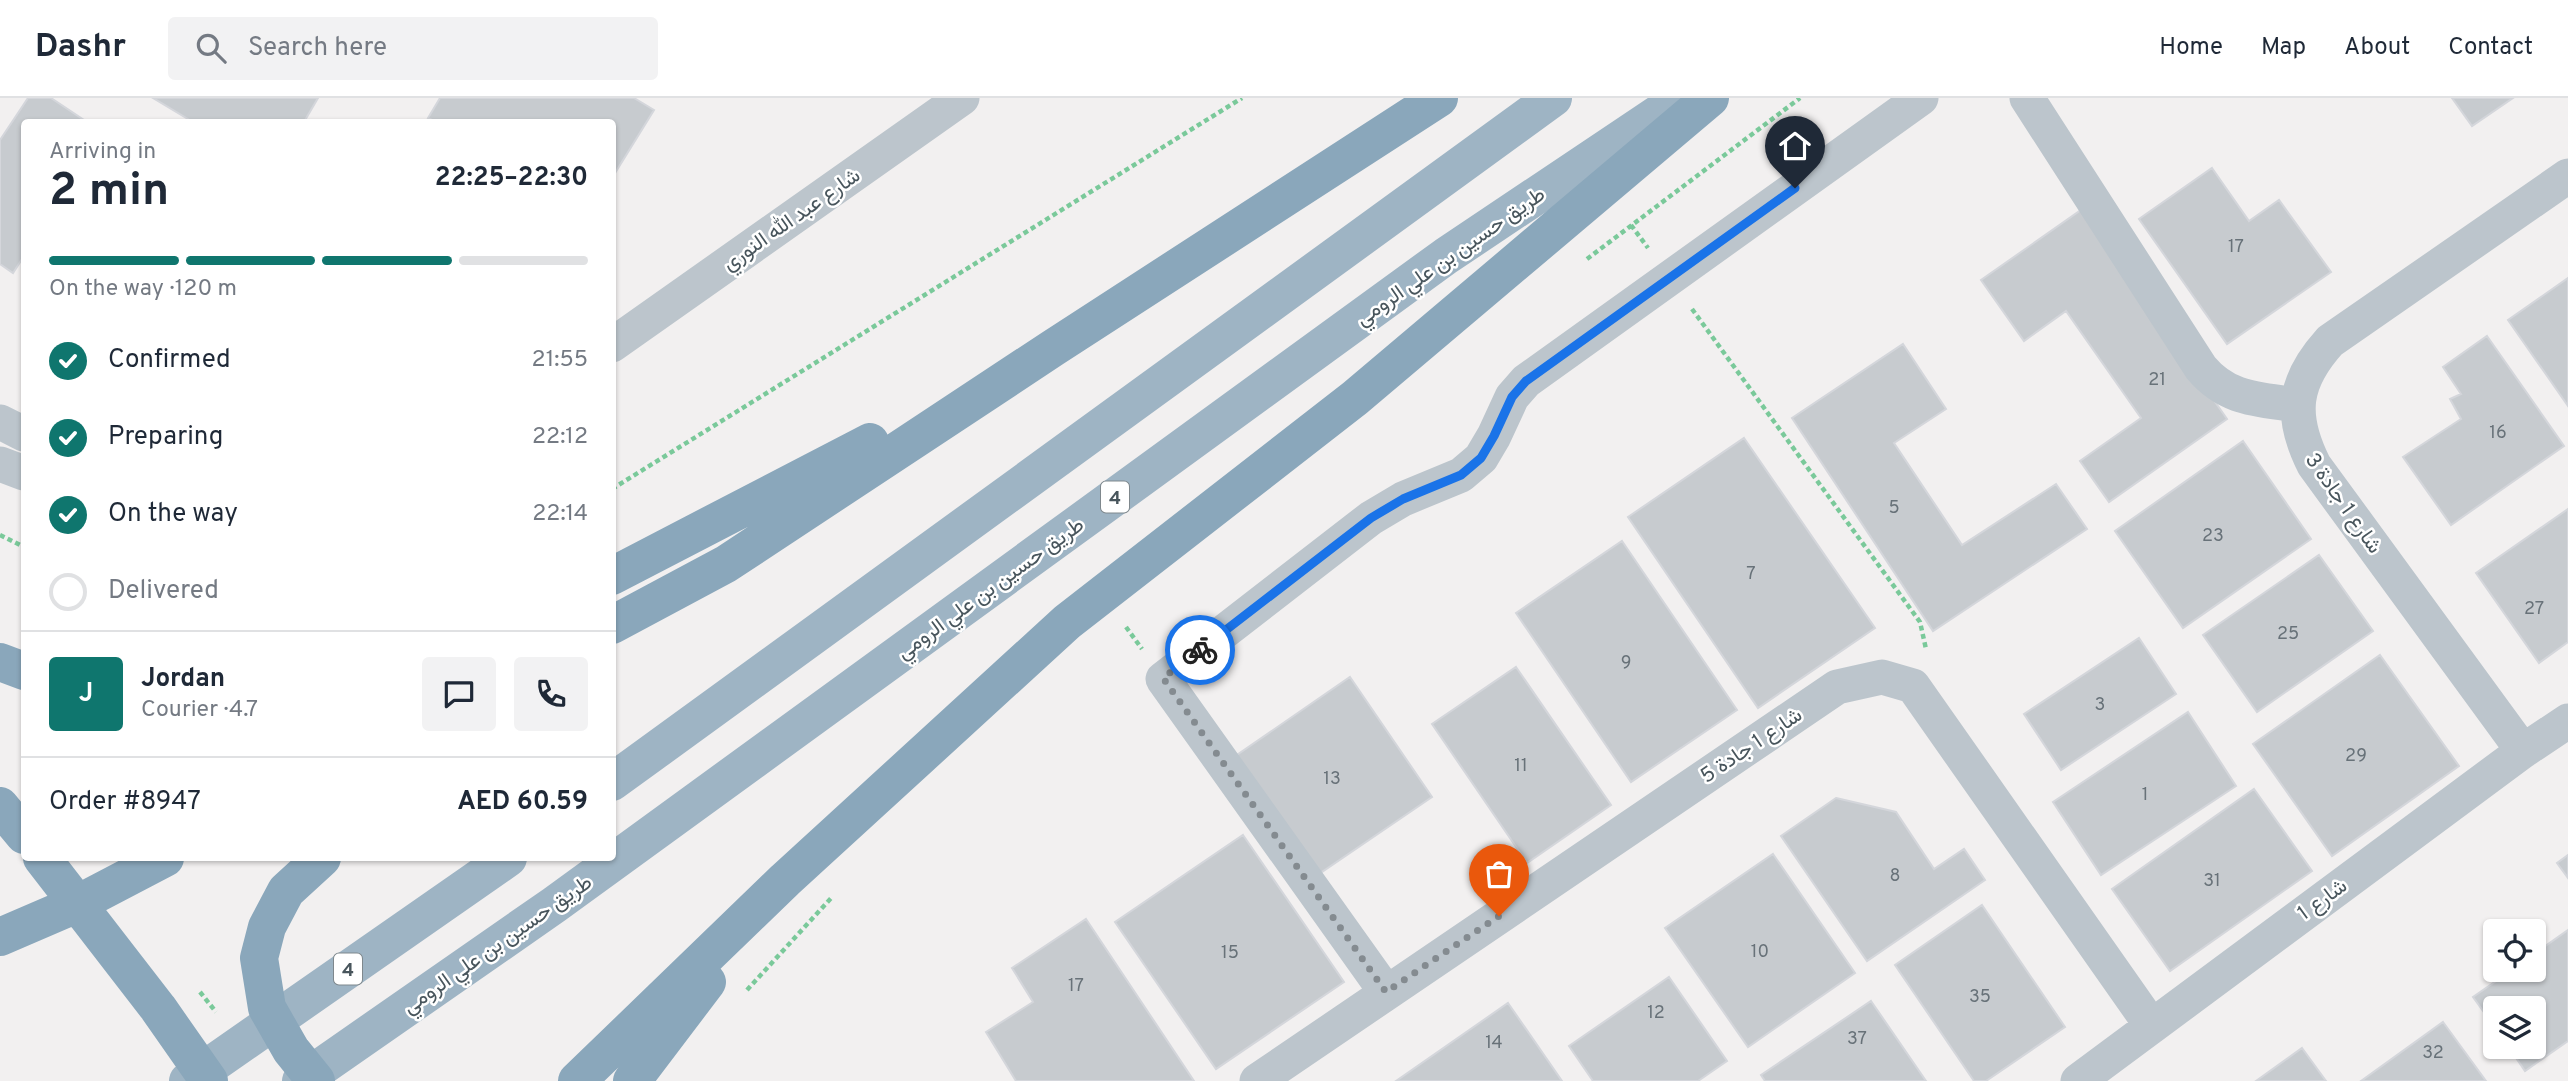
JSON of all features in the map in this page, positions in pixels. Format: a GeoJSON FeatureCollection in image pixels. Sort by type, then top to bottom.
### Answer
{"type":"FeatureCollection","features":[{"type":"Feature","properties":{"kind":"highway"},"geometry":{"type":"LineString","coordinates":[[616,623],[726,564],[1052,348],[1439,98]]}},
{"type":"Feature","properties":{"kind":"highway"},"geometry":{"type":"LineString","coordinates":[[616,779],[1553,98]]}},
{"type":"Feature","properties":{"kind":"highway","name":"طريق حسين بن علي الرومي"},"geometry":{"type":"LineString","coordinates":[[616,860],[1446,256],[1682,98]]}},
{"type":"Feature","properties":{"kind":"highway"},"geometry":{"type":"LineString","coordinates":[[577,1078],[785,880],[1067,622],[1355,398],[1710,98]]}},
{"type":"Feature","properties":{"kind":"highway"},"geometry":{"type":"LineString","coordinates":[[616,574],[1052,348]]}},
{"type":"Feature","properties":{"kind":"highway"},"geometry":{"type":"LineString","coordinates":[[0,662],[21,670]]}},
{"type":"Feature","properties":{"kind":"highway"},"geometry":{"type":"LineString","coordinates":[[0,806],[21,831]]}},
{"type":"Feature","properties":{"kind":"highway"},"geometry":{"type":"LineString","coordinates":[[44,861],[158,1008],[209,1081]]}},
{"type":"Feature","properties":{"kind":"highway"},"geometry":{"type":"LineString","coordinates":[[2,936],[79,903],[159,861]]}},
{"type":"Feature","properties":{"kind":"highway"},"geometry":{"type":"LineString","coordinates":[[316,1081],[291,1050],[267,1008],[259,958],[267,927],[286,891],[320,861]]}},
{"type":"Feature","properties":{"kind":"highway","name":"4"},"geometry":{"type":"LineString","coordinates":[[188,1081],[504,861]]}},
{"type":"Feature","properties":{"kind":"highway","name":"طريق حسين بن علي الرومي"},"geometry":{"type":"LineString","coordinates":[[301,1081],[614,861]]}},
{"type":"Feature","properties":{"kind":"highway"},"geometry":{"type":"LineString","coordinates":[[632,1081],[785,880]]}},
{"type":"Feature","properties":{"kind":"street","name":"شارع عبد الله النوري"},"geometry":{"type":"LineString","coordinates":[[616,342],[962,98]]}},
{"type":"Feature","properties":{"kind":"street"},"geometry":{"type":"LineString","coordinates":[[1386,992],[1163,678],[1371,518],[1403,499],[1461,475],[1481,458],[1512,397],[1526,381],[1921,98]]}},
{"type":"Feature","properties":{"kind":"street"},"geometry":{"type":"LineString","coordinates":[[2027,98],[2211,380],[2238,396],[2297,405]]}},
{"type":"Feature","properties":{"kind":"street","name":"شارع 1 جادة 3"},"geometry":{"type":"LineString","coordinates":[[2523,751],[2314,465],[2298,424],[2297,405],[2303,379],[2314,358],[2330,341],[2568,176]]}},
{"type":"Feature","properties":{"kind":"street"},"geometry":{"type":"LineString","coordinates":[[0,422],[21,432]]}},
{"type":"Feature","properties":{"kind":"street"},"geometry":{"type":"LineString","coordinates":[[0,464],[21,472]]}},
{"type":"Feature","properties":{"kind":"street","name":"شارع 1 جادة 5"},"geometry":{"type":"LineString","coordinates":[[1256,1081],[1838,687],[1882,677],[1913,686]]}},
{"type":"Feature","properties":{"kind":"street"},"geometry":{"type":"LineString","coordinates":[[1913,686],[2151,1025]]}},
{"type":"Feature","properties":{"kind":"street","name":"شارع 1"},"geometry":{"type":"LineString","coordinates":[[2078,1081],[2523,751],[2568,721]]}},
{"type":"Feature","properties":{"kind":"path"},"geometry":{"type":"LineString","coordinates":[[616,487],[1242,98]]}},
{"type":"Feature","properties":{"kind":"path"},"geometry":{"type":"LineString","coordinates":[[1584,261],[1800,98]]}},
{"type":"Feature","properties":{"kind":"path"},"geometry":{"type":"LineString","coordinates":[[1631,225],[1920,622],[1926,648],[1913,686]]}},
{"type":"Feature","properties":{"kind":"path"},"geometry":{"type":"LineString","coordinates":[[0,535],[21,546]]}},
{"type":"Feature","properties":{"kind":"path"},"geometry":{"type":"LineString","coordinates":[[1115,635],[1136,618]]}},
{"type":"Feature","properties":{"kind":"path"},"geometry":{"type":"LineString","coordinates":[[739,999],[837,891]]}},
{"type":"Feature","properties":{"kind":"path"},"geometry":{"type":"LineString","coordinates":[[196,987],[221,1019]]}},
{"type":"Feature","properties":{"kind":"building"},"geometry":{"type":"Polygon","coordinates":[[[28,98],[51,98],[82,119],[21,119],[21,261],[13,273],[0,264],[0,140],[28,98]]]}},
{"type":"Feature","properties":{"kind":"building"},"geometry":{"type":"Polygon","coordinates":[[[153,98],[318,98],[306,119],[188,119],[153,98]]]}},
{"type":"Feature","properties":{"kind":"building"},"geometry":{"type":"Polygon","coordinates":[[[440,98],[634,98],[654,110],[616,172],[616,119],[428,118],[440,98]]]}},
{"type":"Feature","properties":{"kind":"building"},"geometry":{"type":"Polygon","coordinates":[[[2452,98],[2513,98],[2472,126],[2452,98]]]}},
{"type":"Feature","properties":{"kind":"building"},"geometry":{"type":"Polygon","coordinates":[[[2212,168],[2249,221],[2279,200],[2331,272],[2227,344],[2139,219],[2212,168]]]}},
{"type":"Feature","properties":{"kind":"building"},"geometry":{"type":"Polygon","coordinates":[[[2081,210],[2227,419],[2109,502],[2080,461],[2141,418],[2066,311],[2024,341],[1981,280],[2081,210]]]}},
{"type":"Feature","properties":{"kind":"building"},"geometry":{"type":"Polygon","coordinates":[[[2568,278],[2568,406],[2508,320],[2568,278]]]}},
{"type":"Feature","properties":{"kind":"building"},"geometry":{"type":"Polygon","coordinates":[[[2487,336],[2564,446],[2451,525],[2403,457],[2461,419],[2450,399],[2461,394],[2443,367],[2487,336]]]}},
{"type":"Feature","properties":{"kind":"building"},"geometry":{"type":"Polygon","coordinates":[[[1903,344],[1946,409],[1894,443],[1962,545],[2056,484],[2087,529],[1933,631],[1792,418],[1903,344]]]}},
{"type":"Feature","properties":{"kind":"building"},"geometry":{"type":"Polygon","coordinates":[[[1744,438],[1875,628],[1758,708],[1628,517],[1744,438]]]}},
{"type":"Feature","properties":{"kind":"building"},"geometry":{"type":"Polygon","coordinates":[[[2243,441],[2311,539],[2183,628],[2115,531],[2243,441]]]}},
{"type":"Feature","properties":{"kind":"building"},"geometry":{"type":"Polygon","coordinates":[[[2568,509],[2568,642],[2539,663],[2476,573],[2568,509]]]}},
{"type":"Feature","properties":{"kind":"building"},"geometry":{"type":"Polygon","coordinates":[[[1622,541],[1737,710],[1631,782],[1516,613],[1622,541]]]}},
{"type":"Feature","properties":{"kind":"building"},"geometry":{"type":"Polygon","coordinates":[[[2319,555],[2373,631],[2257,712],[2203,635],[2319,555]]]}},
{"type":"Feature","properties":{"kind":"building"},"geometry":{"type":"Polygon","coordinates":[[[2139,638],[2176,694],[2061,770],[2024,714],[2139,638]]]}},
{"type":"Feature","properties":{"kind":"building"},"geometry":{"type":"Polygon","coordinates":[[[2380,655],[2459,766],[2332,856],[2253,744],[2380,655]]]}},
{"type":"Feature","properties":{"kind":"building"},"geometry":{"type":"Polygon","coordinates":[[[1516,667],[1611,805],[1527,863],[1432,724],[1516,667]]]}},
{"type":"Feature","properties":{"kind":"building"},"geometry":{"type":"Polygon","coordinates":[[[1350,677],[1432,797],[1313,878],[1231,759],[1350,677]]]}},
{"type":"Feature","properties":{"kind":"building"},"geometry":{"type":"Polygon","coordinates":[[[2188,712],[2236,786],[2101,875],[2053,802],[2188,712]]]}},
{"type":"Feature","properties":{"kind":"building"},"geometry":{"type":"Polygon","coordinates":[[[2254,789],[2312,871],[2170,971],[2112,889],[2254,789]]]}},
{"type":"Feature","properties":{"kind":"building"},"geometry":{"type":"Polygon","coordinates":[[[1836,798],[1896,812],[1934,869],[1964,849],[1985,880],[1867,961],[1781,836],[1836,798]]]}},
{"type":"Feature","properties":{"kind":"building"},"geometry":{"type":"Polygon","coordinates":[[[1243,835],[1344,982],[1216,1069],[1115,922],[1243,835]]]}},
{"type":"Feature","properties":{"kind":"building"},"geometry":{"type":"Polygon","coordinates":[[[1773,854],[1855,973],[1748,1047],[1665,928],[1773,854]]]}},
{"type":"Feature","properties":{"kind":"building"},"geometry":{"type":"Polygon","coordinates":[[[2568,855],[2568,878],[2557,863],[2568,855]]]}},
{"type":"Feature","properties":{"kind":"building"},"geometry":{"type":"Polygon","coordinates":[[[1982,905],[2065,1027],[1986,1081],[1974,1081],[1895,965],[1982,905]]]}},
{"type":"Feature","properties":{"kind":"building"},"geometry":{"type":"Polygon","coordinates":[[[1086,919],[1194,1081],[1016,1081],[986,1032],[1033,1002],[1012,968],[1086,919]]]}},
{"type":"Feature","properties":{"kind":"building"},"geometry":{"type":"Polygon","coordinates":[[[2568,930],[2568,1041],[2546,1056],[2546,996],[2483,996],[2483,1011],[2473,997],[2495,982],[2546,982],[2546,946],[2568,930]]]}},
{"type":"Feature","properties":{"kind":"building"},"geometry":{"type":"Polygon","coordinates":[[[1669,977],[1727,1061],[1698,1081],[1593,1081],[1569,1046],[1669,977]]]}},
{"type":"Feature","properties":{"kind":"building"},"geometry":{"type":"Polygon","coordinates":[[[1871,1001],[1926,1081],[1765,1081],[1761,1075],[1871,1001]]]}},
{"type":"Feature","properties":{"kind":"building"},"geometry":{"type":"Polygon","coordinates":[[[1508,1003],[1562,1081],[1396,1081],[1508,1003]]]}},
{"type":"Feature","properties":{"kind":"building"},"geometry":{"type":"Polygon","coordinates":[[[2443,1022],[2486,1081],[2361,1081],[2443,1022]]]}},
{"type":"Feature","properties":{"kind":"building"},"geometry":{"type":"Polygon","coordinates":[[[2302,1048],[2326,1081],[2256,1081],[2302,1048]]]}},
{"type":"Feature","properties":{"kind":"building"},"geometry":{"type":"Polygon","coordinates":[[[2517,1059],[2542,1059],[2525,1071],[2517,1059]]]}},
{"type":"Feature","properties":{"kind":"way so far"},"geometry":{"type":"LineString","coordinates":[[1200,650],[1163,678],[1386,992],[1499,916]]}},
{"type":"Feature","properties":{"kind":"route"},"geometry":{"type":"LineString","coordinates":[[1200,650],[1371,518],[1403,499],[1461,475],[1481,458],[1512,397],[1526,381],[1795,188]]}}]}
